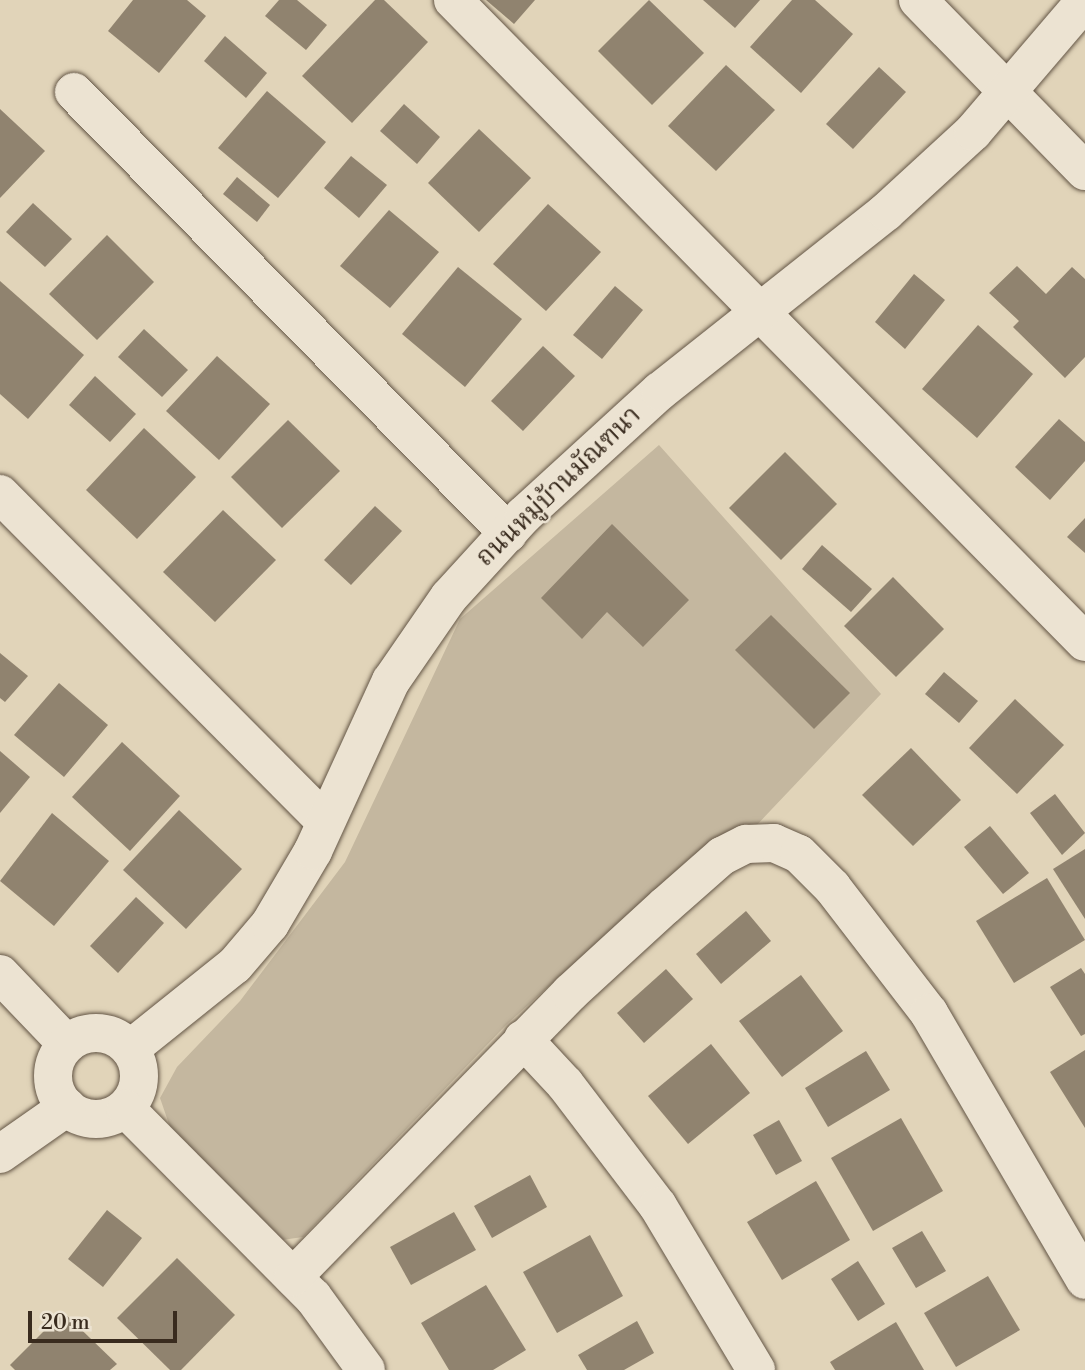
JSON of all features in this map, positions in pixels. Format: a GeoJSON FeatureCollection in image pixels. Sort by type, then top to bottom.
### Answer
{"type":"FeatureCollection","features":[{"type":"Feature","properties":{"kind":"street"},"geometry":{"type":"LineString","coordinates":[[453,0],[1085,642]]}},
{"type":"Feature","properties":{"kind":"street"},"geometry":{"type":"LineString","coordinates":[[918,0],[1085,171]]}},
{"type":"Feature","properties":{"kind":"street","name":"ถนนหมู่บ้านมัณฑนา"},"geometry":{"type":"LineString","coordinates":[[130,1049],[235,965],[261,934],[313,850],[391,681],[449,597],[508,533],[660,391],[886,212],[973,132],[1085,1]]}},
{"type":"Feature","properties":{"kind":"street"},"geometry":{"type":"LineString","coordinates":[[74,92],[508,533]]}},
{"type":"Feature","properties":{"kind":"street"},"geometry":{"type":"LineString","coordinates":[[0,494],[325,821]]}},
{"type":"Feature","properties":{"kind":"street"},"geometry":{"type":"LineString","coordinates":[[293,1277],[523,1039],[722,856],[746,844],[774,843],[799,854],[832,887],[929,1013],[1085,1280]]}},
{"type":"Feature","properties":{"kind":"street"},"geometry":{"type":"LineString","coordinates":[[0,974],[67,1044]]}},
{"type":"Feature","properties":{"kind":"street"},"geometry":{"type":"LineString","coordinates":[[89,1033],[107,1034],[130,1049],[140,1075],[137,1093],[126,1109],[93,1120],[67,1107],[52,1079],[58,1053],[67,1044],[89,1033]]}},
{"type":"Feature","properties":{"kind":"street"},"geometry":{"type":"LineString","coordinates":[[523,1039],[565,1084],[657,1206],[756,1370]]}},
{"type":"Feature","properties":{"kind":"street"},"geometry":{"type":"LineString","coordinates":[[0,1154],[67,1107]]}},
{"type":"Feature","properties":{"kind":"street"},"geometry":{"type":"LineString","coordinates":[[126,1109],[293,1277],[351,1344],[366,1370]]}},
{"type":"Feature","properties":{"kind":"shaded area"},"geometry":{"type":"Polygon","coordinates":[[[659,445],[881,694],[753,829],[692,856],[506,1025],[303,1237],[282,1240],[170,1127],[160,1098],[177,1067],[240,1001],[345,862],[460,619],[659,445]]]}},
{"type":"Feature","properties":{"kind":"building"},"geometry":{"type":"Polygon","coordinates":[[[133,0],[187,0],[206,16],[159,73],[108,31],[133,0]]]}},
{"type":"Feature","properties":{"kind":"building"},"geometry":{"type":"Polygon","coordinates":[[[279,0],[297,0],[327,25],[306,50],[265,16],[279,0]]]}},
{"type":"Feature","properties":{"kind":"building"},"geometry":{"type":"Polygon","coordinates":[[[375,0],[384,0],[428,42],[352,123],[302,76],[375,0]]]}},
{"type":"Feature","properties":{"kind":"building"},"geometry":{"type":"Polygon","coordinates":[[[486,0],[535,0],[514,24],[486,0]]]}},
{"type":"Feature","properties":{"kind":"building"},"geometry":{"type":"Polygon","coordinates":[[[649,0],[704,53],[652,105],[598,51],[649,0]]]}},
{"type":"Feature","properties":{"kind":"building"},"geometry":{"type":"Polygon","coordinates":[[[703,0],[760,0],[735,28],[703,0]]]}},
{"type":"Feature","properties":{"kind":"building"},"geometry":{"type":"Polygon","coordinates":[[[792,0],[815,0],[853,34],[801,93],[750,47],[792,0]]]}},
{"type":"Feature","properties":{"kind":"building"},"geometry":{"type":"Polygon","coordinates":[[[225,36],[267,73],[246,98],[204,61],[225,36]]]}},
{"type":"Feature","properties":{"kind":"building"},"geometry":{"type":"Polygon","coordinates":[[[726,65],[775,110],[716,171],[668,126],[726,65]]]}},
{"type":"Feature","properties":{"kind":"building"},"geometry":{"type":"Polygon","coordinates":[[[879,67],[906,92],[853,149],[826,124],[879,67]]]}},
{"type":"Feature","properties":{"kind":"building"},"geometry":{"type":"Polygon","coordinates":[[[267,91],[326,142],[278,198],[218,148],[267,91]]]}},
{"type":"Feature","properties":{"kind":"building"},"geometry":{"type":"Polygon","coordinates":[[[404,104],[440,137],[417,164],[380,131],[404,104]]]}},
{"type":"Feature","properties":{"kind":"building"},"geometry":{"type":"Polygon","coordinates":[[[0,109],[45,151],[0,198],[0,109]]]}},
{"type":"Feature","properties":{"kind":"building"},"geometry":{"type":"Polygon","coordinates":[[[479,129],[531,178],[479,232],[428,183],[479,129]]]}},
{"type":"Feature","properties":{"kind":"building"},"geometry":{"type":"Polygon","coordinates":[[[351,156],[387,185],[359,218],[324,188],[351,156]]]}},
{"type":"Feature","properties":{"kind":"building"},"geometry":{"type":"Polygon","coordinates":[[[237,177],[270,205],[257,222],[223,194],[237,177]]]}},
{"type":"Feature","properties":{"kind":"building"},"geometry":{"type":"Polygon","coordinates":[[[33,203],[72,239],[45,267],[6,232],[33,203]]]}},
{"type":"Feature","properties":{"kind":"building"},"geometry":{"type":"Polygon","coordinates":[[[548,204],[601,252],[546,311],[493,264],[548,204]]]}},
{"type":"Feature","properties":{"kind":"building"},"geometry":{"type":"Polygon","coordinates":[[[389,210],[439,252],[390,308],[340,266],[389,210]]]}},
{"type":"Feature","properties":{"kind":"building"},"geometry":{"type":"Polygon","coordinates":[[[107,235],[154,282],[97,340],[49,294],[107,235]]]}},
{"type":"Feature","properties":{"kind":"building"},"geometry":{"type":"Polygon","coordinates":[[[1017,266],[1046,294],[1072,267],[1085,279],[1085,357],[1065,378],[1013,327],[1019,321],[989,293],[1017,266]]]}},
{"type":"Feature","properties":{"kind":"building"},"geometry":{"type":"Polygon","coordinates":[[[458,267],[522,319],[465,387],[402,334],[458,267]]]}},
{"type":"Feature","properties":{"kind":"building"},"geometry":{"type":"Polygon","coordinates":[[[914,274],[945,300],[905,349],[875,322],[914,274]]]}},
{"type":"Feature","properties":{"kind":"building"},"geometry":{"type":"Polygon","coordinates":[[[0,281],[84,355],[28,419],[0,394],[0,281]]]}},
{"type":"Feature","properties":{"kind":"building"},"geometry":{"type":"Polygon","coordinates":[[[615,286],[643,310],[602,359],[573,335],[615,286]]]}},
{"type":"Feature","properties":{"kind":"building"},"geometry":{"type":"Polygon","coordinates":[[[978,325],[1033,374],[977,438],[922,389],[978,325]]]}},
{"type":"Feature","properties":{"kind":"building"},"geometry":{"type":"Polygon","coordinates":[[[144,329],[188,370],[162,397],[118,357],[144,329]]]}},
{"type":"Feature","properties":{"kind":"building"},"geometry":{"type":"Polygon","coordinates":[[[543,346],[575,376],[523,431],[491,401],[543,346]]]}},
{"type":"Feature","properties":{"kind":"building"},"geometry":{"type":"Polygon","coordinates":[[[217,356],[270,404],[219,460],[166,411],[217,356]]]}},
{"type":"Feature","properties":{"kind":"building"},"geometry":{"type":"Polygon","coordinates":[[[95,376],[136,414],[110,442],[69,405],[95,376]]]}},
{"type":"Feature","properties":{"kind":"building"},"geometry":{"type":"Polygon","coordinates":[[[1059,419],[1085,442],[1085,461],[1050,500],[1015,467],[1059,419]]]}},
{"type":"Feature","properties":{"kind":"building"},"geometry":{"type":"Polygon","coordinates":[[[288,420],[340,471],[282,528],[231,477],[288,420]]]}},
{"type":"Feature","properties":{"kind":"building"},"geometry":{"type":"Polygon","coordinates":[[[144,428],[196,477],[137,539],[86,490],[144,428]]]}},
{"type":"Feature","properties":{"kind":"building"},"geometry":{"type":"Polygon","coordinates":[[[785,452],[837,504],[781,560],[729,508],[785,452]]]}},
{"type":"Feature","properties":{"kind":"building"},"geometry":{"type":"Polygon","coordinates":[[[375,506],[402,531],[351,585],[324,560],[375,506]]]}},
{"type":"Feature","properties":{"kind":"building"},"geometry":{"type":"Polygon","coordinates":[[[223,510],[276,560],[215,622],[163,572],[223,510]]]}},
{"type":"Feature","properties":{"kind":"building"},"geometry":{"type":"Polygon","coordinates":[[[1085,518],[1085,553],[1067,537],[1085,518]]]}},
{"type":"Feature","properties":{"kind":"building"},"geometry":{"type":"Polygon","coordinates":[[[612,524],[689,600],[643,647],[607,612],[582,639],[541,598],[612,524]]]}},
{"type":"Feature","properties":{"kind":"building"},"geometry":{"type":"Polygon","coordinates":[[[822,545],[872,589],[851,612],[802,569],[822,545]]]}},
{"type":"Feature","properties":{"kind":"building"},"geometry":{"type":"Polygon","coordinates":[[[893,577],[944,629],[896,677],[844,626],[893,577]]]}},
{"type":"Feature","properties":{"kind":"building"},"geometry":{"type":"Polygon","coordinates":[[[771,615],[850,693],[814,729],[735,650],[771,615]]]}},
{"type":"Feature","properties":{"kind":"building"},"geometry":{"type":"Polygon","coordinates":[[[0,653],[28,676],[5,702],[0,698],[0,653]]]}},
{"type":"Feature","properties":{"kind":"building"},"geometry":{"type":"Polygon","coordinates":[[[944,672],[978,701],[959,723],[925,694],[944,672]]]}},
{"type":"Feature","properties":{"kind":"building"},"geometry":{"type":"Polygon","coordinates":[[[59,683],[108,725],[64,777],[14,735],[59,683]]]}},
{"type":"Feature","properties":{"kind":"building"},"geometry":{"type":"Polygon","coordinates":[[[1015,699],[1064,745],[1017,794],[969,748],[1015,699]]]}},
{"type":"Feature","properties":{"kind":"building"},"geometry":{"type":"Polygon","coordinates":[[[122,742],[180,796],[130,851],[72,797],[122,742]]]}},
{"type":"Feature","properties":{"kind":"building"},"geometry":{"type":"Polygon","coordinates":[[[911,748],[961,800],[913,846],[862,795],[911,748]]]}},
{"type":"Feature","properties":{"kind":"building"},"geometry":{"type":"Polygon","coordinates":[[[0,751],[30,777],[0,813],[0,751]]]}},
{"type":"Feature","properties":{"kind":"building"},"geometry":{"type":"Polygon","coordinates":[[[1055,794],[1085,833],[1062,855],[1030,813],[1055,794]]]}},
{"type":"Feature","properties":{"kind":"building"},"geometry":{"type":"Polygon","coordinates":[[[179,810],[242,869],[186,929],[123,870],[179,810]]]}},
{"type":"Feature","properties":{"kind":"building"},"geometry":{"type":"Polygon","coordinates":[[[52,813],[109,861],[54,926],[0,881],[52,813]]]}},
{"type":"Feature","properties":{"kind":"building"},"geometry":{"type":"Polygon","coordinates":[[[990,826],[1029,873],[1003,894],[964,847],[990,826]]]}},
{"type":"Feature","properties":{"kind":"building"},"geometry":{"type":"Polygon","coordinates":[[[1085,849],[1085,919],[1053,869],[1085,849]]]}},
{"type":"Feature","properties":{"kind":"building"},"geometry":{"type":"Polygon","coordinates":[[[1047,878],[1085,940],[1014,983],[976,921],[1047,878]]]}},
{"type":"Feature","properties":{"kind":"building"},"geometry":{"type":"Polygon","coordinates":[[[136,897],[164,923],[118,973],[90,946],[136,897]]]}},
{"type":"Feature","properties":{"kind":"building"},"geometry":{"type":"Polygon","coordinates":[[[746,911],[771,941],[721,984],[696,954],[746,911]]]}},
{"type":"Feature","properties":{"kind":"building"},"geometry":{"type":"Polygon","coordinates":[[[1081,968],[1085,974],[1085,1034],[1081,1036],[1050,987],[1081,968]]]}},
{"type":"Feature","properties":{"kind":"building"},"geometry":{"type":"Polygon","coordinates":[[[666,969],[693,999],[644,1043],[617,1013],[666,969]]]}},
{"type":"Feature","properties":{"kind":"building"},"geometry":{"type":"Polygon","coordinates":[[[801,975],[843,1031],[782,1077],[739,1021],[801,975]]]}},
{"type":"Feature","properties":{"kind":"building"},"geometry":{"type":"Polygon","coordinates":[[[711,1044],[750,1093],[688,1144],[648,1096],[711,1044]]]}},
{"type":"Feature","properties":{"kind":"building"},"geometry":{"type":"Polygon","coordinates":[[[1085,1050],[1085,1128],[1050,1072],[1085,1050]]]}},
{"type":"Feature","properties":{"kind":"building"},"geometry":{"type":"Polygon","coordinates":[[[866,1051],[890,1090],[828,1127],[805,1088],[866,1051]]]}},
{"type":"Feature","properties":{"kind":"building"},"geometry":{"type":"Polygon","coordinates":[[[901,1118],[943,1191],[873,1231],[831,1158],[901,1118]]]}},
{"type":"Feature","properties":{"kind":"building"},"geometry":{"type":"Polygon","coordinates":[[[779,1120],[802,1161],[776,1175],[753,1135],[779,1120]]]}},
{"type":"Feature","properties":{"kind":"building"},"geometry":{"type":"Polygon","coordinates":[[[530,1175],[547,1207],[492,1238],[474,1206],[530,1175]]]}},
{"type":"Feature","properties":{"kind":"building"},"geometry":{"type":"Polygon","coordinates":[[[816,1181],[850,1240],[782,1280],[747,1222],[816,1181]]]}},
{"type":"Feature","properties":{"kind":"building"},"geometry":{"type":"Polygon","coordinates":[[[107,1210],[142,1238],[103,1287],[68,1259],[107,1210]]]}},
{"type":"Feature","properties":{"kind":"building"},"geometry":{"type":"Polygon","coordinates":[[[454,1212],[476,1250],[411,1285],[390,1247],[454,1212]]]}},
{"type":"Feature","properties":{"kind":"building"},"geometry":{"type":"Polygon","coordinates":[[[922,1231],[946,1271],[916,1288],[892,1248],[922,1231]]]}},
{"type":"Feature","properties":{"kind":"building"},"geometry":{"type":"Polygon","coordinates":[[[590,1235],[623,1296],[557,1333],[523,1272],[590,1235]]]}},
{"type":"Feature","properties":{"kind":"building"},"geometry":{"type":"Polygon","coordinates":[[[177,1258],[235,1315],[181,1370],[170,1370],[117,1318],[177,1258]]]}},
{"type":"Feature","properties":{"kind":"building"},"geometry":{"type":"Polygon","coordinates":[[[858,1261],[885,1304],[858,1321],[831,1279],[858,1261]]]}},
{"type":"Feature","properties":{"kind":"building"},"geometry":{"type":"Polygon","coordinates":[[[988,1276],[1020,1330],[956,1367],[924,1313],[988,1276]]]}},
{"type":"Feature","properties":{"kind":"building"},"geometry":{"type":"Polygon","coordinates":[[[486,1285],[526,1350],[493,1370],[449,1370],[421,1323],[486,1285]]]}},
{"type":"Feature","properties":{"kind":"building"},"geometry":{"type":"Polygon","coordinates":[[[63,1312],[117,1364],[110,1370],[15,1370],[10,1365],[63,1312]]]}},
{"type":"Feature","properties":{"kind":"building"},"geometry":{"type":"Polygon","coordinates":[[[637,1321],[654,1353],[624,1370],[587,1370],[578,1355],[637,1321]]]}},
{"type":"Feature","properties":{"kind":"building"},"geometry":{"type":"Polygon","coordinates":[[[896,1322],[924,1370],[835,1370],[830,1362],[896,1322]]]}}]}
